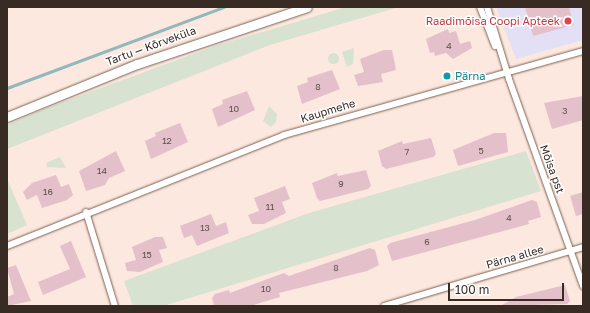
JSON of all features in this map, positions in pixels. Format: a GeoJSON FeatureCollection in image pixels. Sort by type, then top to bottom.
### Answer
{"type":"FeatureCollection","features":[{"type":"Feature","properties":{"kind":"main road","name":"Tartu — Kõrveküla"},"geometry":{"type":"LineString","coordinates":[[7,117],[137,64],[307,7]]}},
{"type":"Feature","properties":{"kind":"street","name":"Mõisa pst"},"geometry":{"type":"LineString","coordinates":[[480,7],[502,60],[583,286]]}},
{"type":"Feature","properties":{"kind":"street","name":"Mõisa pst"},"geometry":{"type":"LineString","coordinates":[[487,7],[502,60]]}},
{"type":"Feature","properties":{"kind":"street","name":"Kaupmehe"},"geometry":{"type":"LineString","coordinates":[[7,246],[86,212],[284,135],[506,71],[583,51]]}},
{"type":"Feature","properties":{"kind":"street"},"geometry":{"type":"LineString","coordinates":[[86,212],[115,306]]}},
{"type":"Feature","properties":{"kind":"street","name":"Pärna allee"},"geometry":{"type":"LineString","coordinates":[[384,306],[583,247]]}},
{"type":"Feature","properties":{"kind":"shaded area"},"geometry":{"type":"Polygon","coordinates":[[[496,7],[583,7],[583,40],[516,59],[496,7]]]}},
{"type":"Feature","properties":{"kind":"green space"},"geometry":{"type":"Polygon","coordinates":[[[346,7],[399,7],[270,45],[7,149],[7,125],[44,109],[215,46],[346,7]]]}},
{"type":"Feature","properties":{"kind":"green space"},"geometry":{"type":"Polygon","coordinates":[[[354,48],[353,64],[347,67],[342,52],[354,48]]]}},
{"type":"Feature","properties":{"kind":"green space"},"geometry":{"type":"Polygon","coordinates":[[[331,53],[335,53],[337,54],[337,62],[331,63],[328,60],[328,56],[331,53]]]}},
{"type":"Feature","properties":{"kind":"green space"},"geometry":{"type":"Polygon","coordinates":[[[269,106],[277,114],[276,122],[271,127],[263,121],[269,106]]]}},
{"type":"Feature","properties":{"kind":"green space"},"geometry":{"type":"Polygon","coordinates":[[[526,151],[541,191],[163,306],[133,306],[124,281],[309,213],[526,151]]]}},
{"type":"Feature","properties":{"kind":"green space"},"geometry":{"type":"Polygon","coordinates":[[[60,157],[66,168],[47,167],[46,163],[60,157]]]}},
{"type":"Feature","properties":{"kind":"green space"},"geometry":{"type":"Polygon","coordinates":[[[7,179],[27,225],[7,234],[7,179]]]}},
{"type":"Feature","properties":{"kind":"building"},"geometry":{"type":"Polygon","coordinates":[[[525,7],[569,7],[574,25],[533,36],[525,7]]]}},
{"type":"Feature","properties":{"kind":"building"},"geometry":{"type":"Polygon","coordinates":[[[448,29],[449,33],[456,31],[460,44],[470,41],[472,48],[453,59],[446,53],[435,56],[434,52],[430,53],[426,39],[448,29]]]}},
{"type":"Feature","properties":{"kind":"building"},"geometry":{"type":"Polygon","coordinates":[[[384,50],[392,50],[396,70],[381,74],[383,82],[358,86],[354,75],[364,72],[360,59],[384,50]]]}},
{"type":"Feature","properties":{"kind":"building"},"geometry":{"type":"Polygon","coordinates":[[[332,70],[340,89],[302,104],[297,86],[308,82],[307,78],[332,70]]]}},
{"type":"Feature","properties":{"kind":"building"},"geometry":{"type":"Polygon","coordinates":[[[247,91],[255,110],[218,127],[212,109],[223,104],[222,100],[247,91]]]}},
{"type":"Feature","properties":{"kind":"building"},"geometry":{"type":"Polygon","coordinates":[[[583,96],[583,120],[552,129],[544,103],[583,96]]]}},
{"type":"Feature","properties":{"kind":"building"},"geometry":{"type":"Polygon","coordinates":[[[180,123],[188,142],[151,159],[145,141],[156,136],[155,133],[180,123]]]}},
{"type":"Feature","properties":{"kind":"building"},"geometry":{"type":"Polygon","coordinates":[[[494,133],[506,133],[508,152],[458,166],[453,150],[494,133]]]}},
{"type":"Feature","properties":{"kind":"building"},"geometry":{"type":"Polygon","coordinates":[[[431,138],[436,154],[433,157],[386,169],[382,166],[378,151],[402,141],[403,144],[431,138]]]}},
{"type":"Feature","properties":{"kind":"building"},"geometry":{"type":"Polygon","coordinates":[[[116,151],[125,171],[109,178],[105,185],[86,191],[79,171],[116,151]]]}},
{"type":"Feature","properties":{"kind":"building"},"geometry":{"type":"Polygon","coordinates":[[[366,170],[371,186],[368,189],[320,201],[317,198],[312,183],[337,173],[338,176],[366,170]]]}},
{"type":"Feature","properties":{"kind":"building"},"geometry":{"type":"Polygon","coordinates":[[[56,175],[61,187],[69,184],[73,195],[67,200],[42,208],[37,195],[27,200],[23,192],[32,183],[56,175]]]}},
{"type":"Feature","properties":{"kind":"building"},"geometry":{"type":"Polygon","coordinates":[[[285,186],[290,199],[282,202],[286,213],[264,224],[252,224],[248,215],[259,211],[254,198],[285,186]]]}},
{"type":"Feature","properties":{"kind":"building"},"geometry":{"type":"Polygon","coordinates":[[[583,192],[583,214],[576,216],[570,196],[583,192]]]}},
{"type":"Feature","properties":{"kind":"building"},"geometry":{"type":"Polygon","coordinates":[[[532,200],[537,202],[541,217],[528,221],[529,224],[392,261],[387,246],[390,243],[475,220],[532,200]]]}},
{"type":"Feature","properties":{"kind":"building"},"geometry":{"type":"Polygon","coordinates":[[[211,214],[216,226],[226,222],[229,233],[197,246],[192,235],[184,238],[180,226],[211,214]]]}},
{"type":"Feature","properties":{"kind":"building"},"geometry":{"type":"Polygon","coordinates":[[[155,237],[163,237],[167,248],[159,250],[163,262],[140,272],[127,271],[125,263],[136,260],[132,247],[155,237]]]}},
{"type":"Feature","properties":{"kind":"building"},"geometry":{"type":"Polygon","coordinates":[[[71,241],[86,277],[43,295],[38,282],[70,269],[60,246],[71,241]]]}},
{"type":"Feature","properties":{"kind":"building"},"geometry":{"type":"Polygon","coordinates":[[[370,248],[375,250],[379,265],[367,271],[279,293],[280,297],[250,306],[214,306],[212,298],[215,294],[229,290],[230,293],[284,273],[289,276],[370,248]]]}},
{"type":"Feature","properties":{"kind":"building"},"geometry":{"type":"Polygon","coordinates":[[[16,265],[31,301],[7,306],[7,297],[14,294],[7,268],[16,265]]]}},
{"type":"Feature","properties":{"kind":"building"},"geometry":{"type":"Polygon","coordinates":[[[565,285],[570,301],[567,304],[500,306],[516,297],[565,285]]]}},
{"type":"Feature","properties":{"kind":"waterway"},"geometry":{"type":"LineString","coordinates":[[7,88],[224,7]]}},
{"type":"Feature","properties":{"kind":"place","name":"Raadimõisa Coopi Apteek"},"geometry":{"type":"Point","coordinates":[568,21]}},
{"type":"Feature","properties":{"kind":"place","name":"Pärna"},"geometry":{"type":"Point","coordinates":[447,76]}}]}
